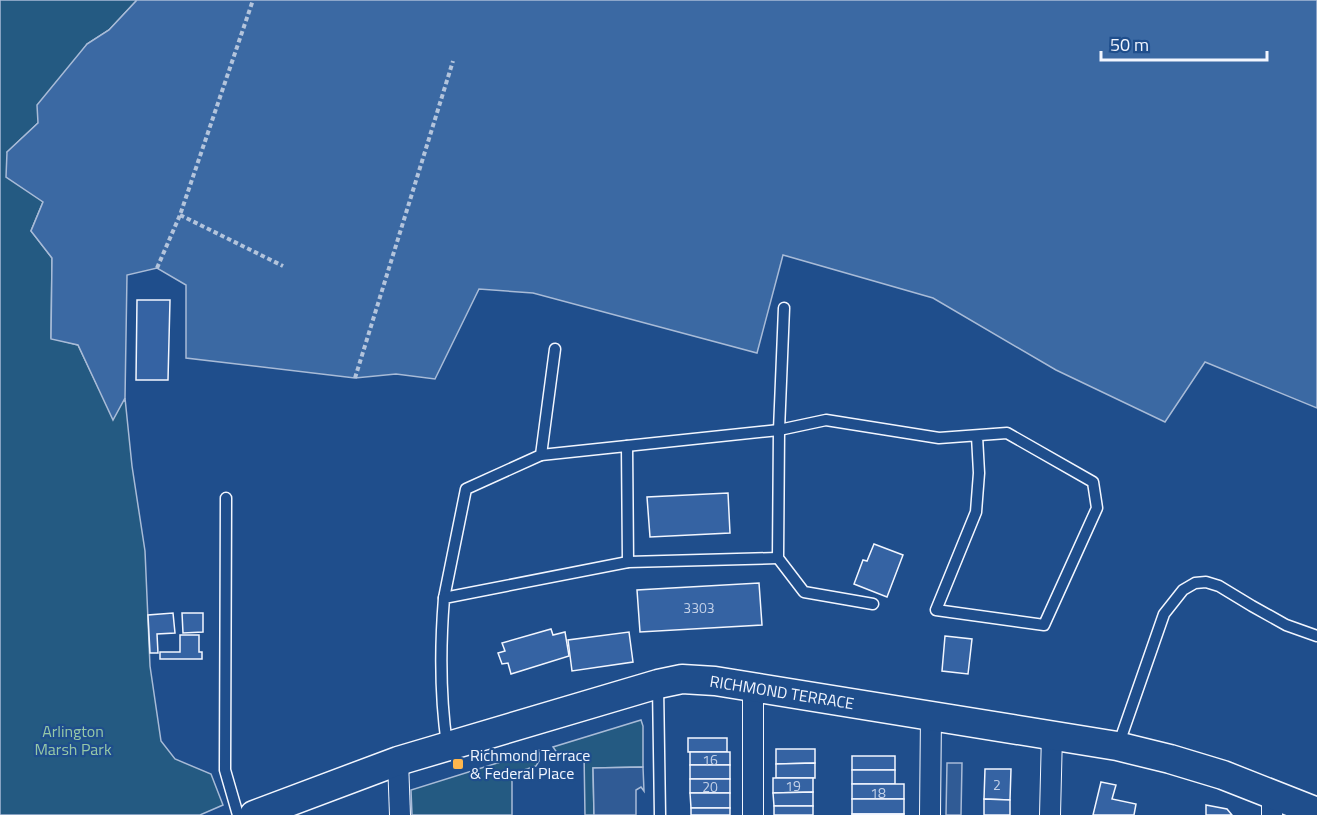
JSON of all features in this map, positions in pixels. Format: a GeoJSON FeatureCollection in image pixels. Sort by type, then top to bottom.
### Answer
{"type":"FeatureCollection","features":[{"type":"Feature","properties":{"kind":"street","name":"RICHMOND TERRACE"},"geometry":{"type":"LineString","coordinates":[[254,815],[398,761],[681,679],[753,687],[1118,746],[1195,766],[1272,804],[1317,812]]}},
{"type":"Feature","properties":{"kind":"street"},"geometry":{"type":"LineString","coordinates":[[753,687],[753,815]]}},
{"type":"Feature","properties":{"kind":"street"},"geometry":{"type":"LineString","coordinates":[[930,815],[931,715]]}},
{"type":"Feature","properties":{"kind":"street"},"geometry":{"type":"LineString","coordinates":[[1050,815],[1052,734]]}},
{"type":"Feature","properties":{"kind":"street"},"geometry":{"type":"LineString","coordinates":[[398,761],[400,815]]}},
{"type":"Feature","properties":{"kind":"lane"},"geometry":{"type":"LineString","coordinates":[[784,308],[779,430],[778,558],[804,592],[873,604]]}},
{"type":"Feature","properties":{"kind":"lane"},"geometry":{"type":"LineString","coordinates":[[541,455],[555,349]]}},
{"type":"Feature","properties":{"kind":"lane"},"geometry":{"type":"LineString","coordinates":[[447,746],[443,720],[440,642],[444,598],[466,489],[541,455],[779,430],[826,420],[939,438],[1007,433],[1093,482],[1097,508],[1044,625],[936,610],[976,512],[979,473],[977,436]]}},
{"type":"Feature","properties":{"kind":"lane"},"geometry":{"type":"LineString","coordinates":[[627,446],[628,562]]}},
{"type":"Feature","properties":{"kind":"lane"},"geometry":{"type":"LineString","coordinates":[[226,498],[225,770],[238,815]]}},
{"type":"Feature","properties":{"kind":"lane"},"geometry":{"type":"LineString","coordinates":[[444,598],[628,562],[778,558]]}},
{"type":"Feature","properties":{"kind":"lane"},"geometry":{"type":"LineString","coordinates":[[1118,746],[1164,614],[1183,590],[1189,586],[1206,582],[1219,585],[1286,624],[1317,636]]}},
{"type":"Feature","properties":{"kind":"lane"},"geometry":{"type":"LineString","coordinates":[[658,684],[660,815]]}},
{"type":"Feature","properties":{"kind":"path"},"geometry":{"type":"LineString","coordinates":[[157,268],[180,215],[253,0]]}},
{"type":"Feature","properties":{"kind":"path"},"geometry":{"type":"LineString","coordinates":[[355,378],[453,61]]}},
{"type":"Feature","properties":{"kind":"path"},"geometry":{"type":"LineString","coordinates":[[180,215],[283,266]]}},
{"type":"Feature","properties":{"kind":"green space","name":"Arlington Marsh Park"},"geometry":{"type":"Polygon","coordinates":[[[0,0],[137,0],[109,30],[87,44],[38,123],[7,152],[43,202],[31,231],[52,258],[51,338],[78,345],[99,389],[124,401],[125,398],[132,466],[145,551],[150,666],[161,741],[175,759],[211,774],[223,805],[200,815],[0,815],[0,0]]]}},
{"type":"Feature","properties":{"kind":"green space"},"geometry":{"type":"Polygon","coordinates":[[[641,720],[643,767],[593,768],[594,815],[585,815],[584,753],[560,757],[553,747],[641,720]]]}},
{"type":"Feature","properties":{"kind":"green space"},"geometry":{"type":"Polygon","coordinates":[[[539,750],[539,761],[536,766],[512,774],[512,815],[412,815],[411,790],[539,750]]]}},
{"type":"Feature","properties":{"kind":"shaded area"},"geometry":{"type":"Polygon","coordinates":[[[137,0],[1317,0],[1317,408],[1205,362],[1165,422],[1056,370],[933,298],[783,255],[757,353],[533,293],[479,289],[435,379],[396,374],[355,378],[186,358],[186,285],[157,268],[127,275],[125,398],[113,420],[78,345],[51,339],[52,258],[31,231],[43,202],[6,177],[7,152],[38,123],[37,105],[87,44],[109,30],[137,0]]]}},
{"type":"Feature","properties":{"kind":"shaded area"},"geometry":{"type":"Polygon","coordinates":[[[947,763],[962,763],[961,815],[946,815],[947,763]]]}},
{"type":"Feature","properties":{"kind":"shaded area"},"geometry":{"type":"Polygon","coordinates":[[[643,767],[644,791],[641,787],[636,790],[636,815],[594,815],[593,768],[643,767]]]}},
{"type":"Feature","properties":{"kind":"building"},"geometry":{"type":"Polygon","coordinates":[[[137,300],[170,300],[168,380],[136,380],[137,300]]]}},
{"type":"Feature","properties":{"kind":"building"},"geometry":{"type":"Polygon","coordinates":[[[728,493],[730,533],[650,537],[647,497],[728,493]]]}},
{"type":"Feature","properties":{"kind":"building"},"geometry":{"type":"Polygon","coordinates":[[[874,544],[903,555],[887,597],[854,584],[863,560],[867,561],[874,544]]]}},
{"type":"Feature","properties":{"kind":"building"},"geometry":{"type":"Polygon","coordinates":[[[759,583],[762,625],[640,632],[637,590],[759,583]]]}},
{"type":"Feature","properties":{"kind":"building"},"geometry":{"type":"Polygon","coordinates":[[[173,613],[175,633],[157,634],[158,653],[150,653],[148,615],[173,613]]]}},
{"type":"Feature","properties":{"kind":"building"},"geometry":{"type":"Polygon","coordinates":[[[182,613],[203,613],[203,632],[183,633],[182,613]]]}},
{"type":"Feature","properties":{"kind":"building"},"geometry":{"type":"Polygon","coordinates":[[[551,629],[553,635],[565,632],[569,656],[511,674],[508,663],[502,664],[498,653],[505,651],[502,643],[551,629]]]}},
{"type":"Feature","properties":{"kind":"building"},"geometry":{"type":"Polygon","coordinates":[[[629,632],[633,662],[572,671],[568,640],[629,632]]]}},
{"type":"Feature","properties":{"kind":"building"},"geometry":{"type":"Polygon","coordinates":[[[180,635],[199,635],[199,652],[202,652],[202,659],[160,659],[160,652],[180,652],[180,635]]]}},
{"type":"Feature","properties":{"kind":"building"},"geometry":{"type":"Polygon","coordinates":[[[945,636],[972,639],[968,674],[942,671],[945,636]]]}},
{"type":"Feature","properties":{"kind":"building"},"geometry":{"type":"Polygon","coordinates":[[[688,738],[727,738],[727,752],[688,752],[688,738]]]}},
{"type":"Feature","properties":{"kind":"building"},"geometry":{"type":"Polygon","coordinates":[[[776,749],[815,749],[815,763],[776,764],[776,749]]]}},
{"type":"Feature","properties":{"kind":"building"},"geometry":{"type":"Polygon","coordinates":[[[690,752],[730,752],[730,765],[690,765],[690,752]]]}},
{"type":"Feature","properties":{"kind":"building"},"geometry":{"type":"Polygon","coordinates":[[[852,756],[895,756],[895,770],[852,770],[852,756]]]}},
{"type":"Feature","properties":{"kind":"building"},"geometry":{"type":"Polygon","coordinates":[[[815,763],[815,778],[776,778],[776,764],[815,763]]]}},
{"type":"Feature","properties":{"kind":"building"},"geometry":{"type":"Polygon","coordinates":[[[690,765],[730,765],[730,779],[690,779],[690,765]]]}},
{"type":"Feature","properties":{"kind":"building"},"geometry":{"type":"Polygon","coordinates":[[[985,769],[1011,769],[1010,800],[984,799],[985,769]]]}},
{"type":"Feature","properties":{"kind":"building"},"geometry":{"type":"Polygon","coordinates":[[[852,770],[895,770],[895,784],[852,784],[852,770]]]}},
{"type":"Feature","properties":{"kind":"building"},"geometry":{"type":"Polygon","coordinates":[[[773,778],[813,778],[813,792],[773,793],[773,778]]]}},
{"type":"Feature","properties":{"kind":"building"},"geometry":{"type":"Polygon","coordinates":[[[690,779],[730,779],[730,793],[690,793],[690,779]]]}},
{"type":"Feature","properties":{"kind":"building"},"geometry":{"type":"Polygon","coordinates":[[[1101,782],[1116,785],[1112,799],[1136,804],[1134,815],[1093,815],[1101,782]]]}},
{"type":"Feature","properties":{"kind":"building"},"geometry":{"type":"Polygon","coordinates":[[[852,784],[904,784],[904,799],[852,799],[852,784]]]}},
{"type":"Feature","properties":{"kind":"building"},"geometry":{"type":"Polygon","coordinates":[[[813,792],[813,806],[774,806],[773,793],[813,792]]]}},
{"type":"Feature","properties":{"kind":"building"},"geometry":{"type":"Polygon","coordinates":[[[690,793],[730,793],[730,808],[691,808],[690,793]]]}},
{"type":"Feature","properties":{"kind":"building"},"geometry":{"type":"Polygon","coordinates":[[[852,799],[904,799],[904,814],[852,814],[852,799]]]}},
{"type":"Feature","properties":{"kind":"building"},"geometry":{"type":"Polygon","coordinates":[[[984,799],[1010,800],[1010,815],[984,815],[984,799]]]}},
{"type":"Feature","properties":{"kind":"building"},"geometry":{"type":"Polygon","coordinates":[[[1206,805],[1227,809],[1232,815],[1206,815],[1206,805]]]}},
{"type":"Feature","properties":{"kind":"building"},"geometry":{"type":"Polygon","coordinates":[[[774,806],[813,806],[813,815],[774,815],[774,806]]]}},
{"type":"Feature","properties":{"kind":"building"},"geometry":{"type":"Polygon","coordinates":[[[691,808],[730,808],[730,815],[691,815],[691,808]]]}},
{"type":"Feature","properties":{"kind":"building"},"geometry":{"type":"Polygon","coordinates":[[[904,814],[904,815],[852,815],[904,814]]]}},
{"type":"Feature","properties":{"kind":"place","name":"Richmond Terrace & Federal Place"},"geometry":{"type":"Point","coordinates":[458,764]}}]}
